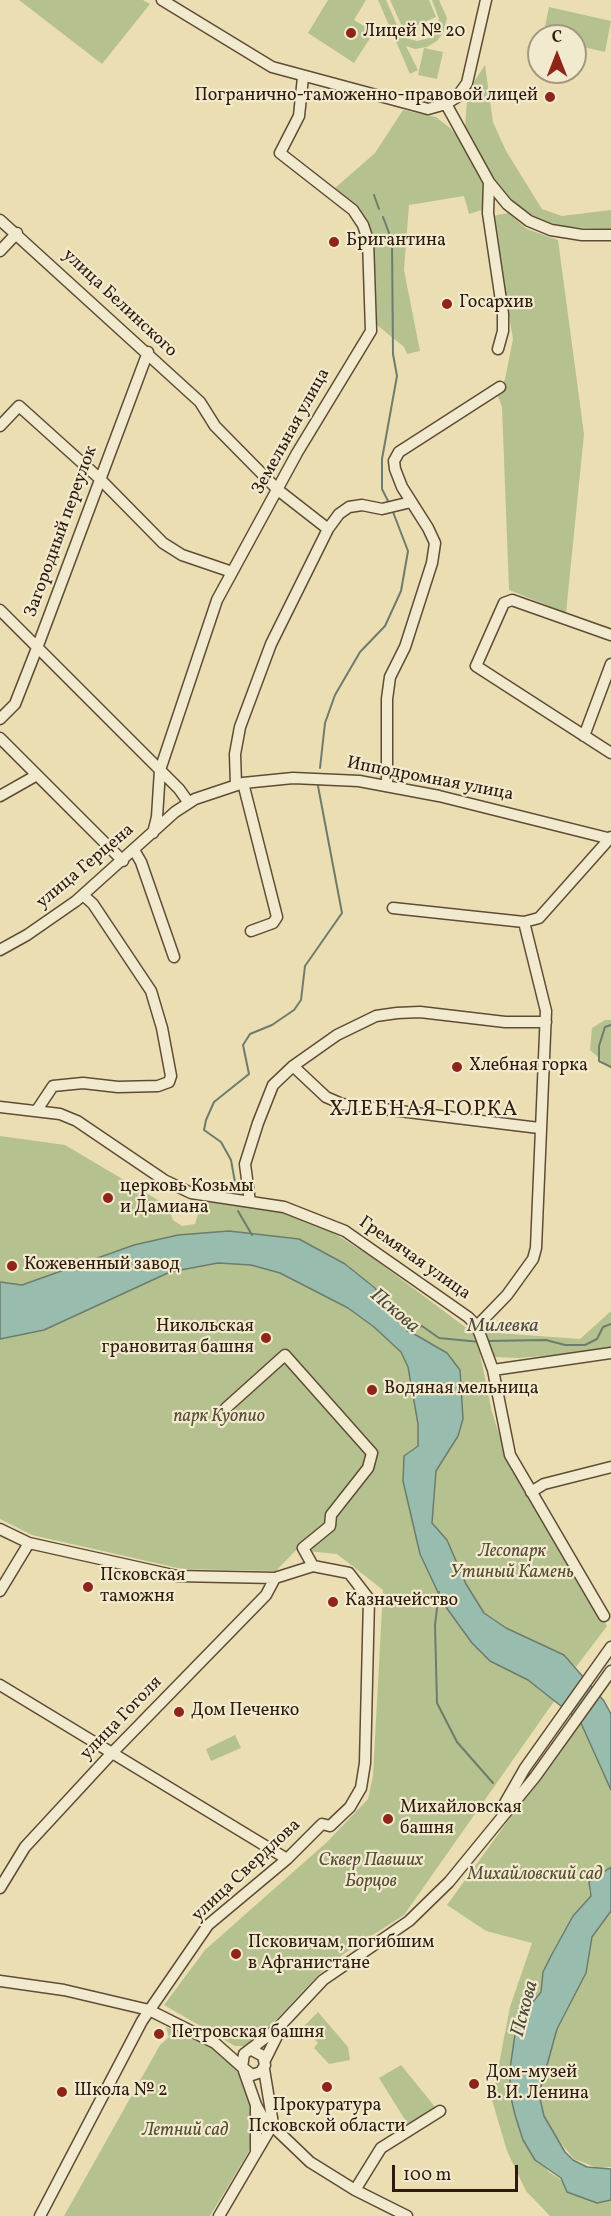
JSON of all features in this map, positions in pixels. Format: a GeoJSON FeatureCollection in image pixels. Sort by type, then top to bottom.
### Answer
{"type":"FeatureCollection","features":[{"type":"Feature","properties":{"kind":"street"},"geometry":{"type":"LineString","coordinates":[[162,0],[272,67],[428,109],[446,104],[457,97],[467,83],[486,0]]}},
{"type":"Feature","properties":{"kind":"street","name":"Земельная улица"},"geometry":{"type":"LineString","coordinates":[[153,833],[157,817],[160,770],[213,610],[297,453],[371,331],[368,240],[363,225],[353,210],[280,153],[299,116],[303,77]]}},
{"type":"Feature","properties":{"kind":"street"},"geometry":{"type":"LineString","coordinates":[[446,104],[489,182],[507,204],[541,226],[573,234],[611,235]]}},
{"type":"Feature","properties":{"kind":"street"},"geometry":{"type":"LineString","coordinates":[[489,182],[488,213],[503,314],[503,332],[498,348]]}},
{"type":"Feature","properties":{"kind":"street","name":"улица Белинского"},"geometry":{"type":"LineString","coordinates":[[0,220],[148,352],[200,402],[209,417],[278,490],[327,529]]}},
{"type":"Feature","properties":{"kind":"street"},"geometry":{"type":"LineString","coordinates":[[0,251],[17,233]]}},
{"type":"Feature","properties":{"kind":"street","name":"Загородный переулок"},"geometry":{"type":"LineString","coordinates":[[0,719],[15,704],[148,352]]}},
{"type":"Feature","properties":{"kind":"street"},"geometry":{"type":"LineString","coordinates":[[387,786],[387,699],[390,677],[407,640],[432,563],[435,543],[411,502],[395,469],[394,460],[399,452],[500,387]]}},
{"type":"Feature","properties":{"kind":"street"},"geometry":{"type":"LineString","coordinates":[[0,426],[19,406],[99,478],[163,543],[182,555],[232,572]]}},
{"type":"Feature","properties":{"kind":"street"},"geometry":{"type":"LineString","coordinates":[[251,931],[271,924],[277,917],[240,784],[235,754],[240,728],[271,644],[327,529],[339,514],[349,507],[362,505],[382,509],[411,502]]}},
{"type":"Feature","properties":{"kind":"street"},"geometry":{"type":"LineString","coordinates":[[611,635],[512,600],[504,603],[476,666],[611,753]]}},
{"type":"Feature","properties":{"kind":"street"},"geometry":{"type":"LineString","coordinates":[[0,610],[160,770],[189,803]]}},
{"type":"Feature","properties":{"kind":"street"},"geometry":{"type":"LineString","coordinates":[[584,736],[611,664]]}},
{"type":"Feature","properties":{"kind":"street"},"geometry":{"type":"LineString","coordinates":[[0,738],[123,861]]}},
{"type":"Feature","properties":{"kind":"street"},"geometry":{"type":"LineString","coordinates":[[0,796],[37,775]]}},
{"type":"Feature","properties":{"kind":"street","name":"Ипподромная улица"},"geometry":{"type":"LineString","coordinates":[[189,803],[240,784],[263,780],[331,778],[449,798],[611,838]]}},
{"type":"Feature","properties":{"kind":"street","name":"улица Герцена"},"geometry":{"type":"LineString","coordinates":[[0,950],[27,935],[83,895],[189,803]]}},
{"type":"Feature","properties":{"kind":"street"},"geometry":{"type":"LineString","coordinates":[[393,908],[524,922],[539,918],[611,838]]}},
{"type":"Feature","properties":{"kind":"street"},"geometry":{"type":"LineString","coordinates":[[134,850],[141,862],[174,957]]}},
{"type":"Feature","properties":{"kind":"street"},"geometry":{"type":"LineString","coordinates":[[37,1110],[53,1086],[83,1083],[118,1087],[158,1086],[169,1082],[171,1076],[160,1019],[151,991],[93,904],[83,895]]}},
{"type":"Feature","properties":{"kind":"street"},"geometry":{"type":"LineString","coordinates":[[524,922],[539,976],[546,1022],[539,1128],[537,1227],[533,1259],[478,1329],[491,1364],[510,1455],[604,1616]]}},
{"type":"Feature","properties":{"kind":"street"},"geometry":{"type":"LineString","coordinates":[[247,1202],[245,1164],[273,1085],[293,1066],[356,1024],[397,1013],[420,1012],[505,1022],[546,1022]]}},
{"type":"Feature","properties":{"kind":"street"},"geometry":{"type":"LineString","coordinates":[[293,1066],[326,1097],[342,1104],[539,1128]]}},
{"type":"Feature","properties":{"kind":"street","name":"Гремячая улица"},"geometry":{"type":"LineString","coordinates":[[0,1107],[37,1110],[77,1121],[164,1180],[191,1192],[219,1199],[284,1208],[345,1231],[478,1329]]}},
{"type":"Feature","properties":{"kind":"street"},"geometry":{"type":"LineString","coordinates":[[491,1364],[611,1353]]}},
{"type":"Feature","properties":{"kind":"street"},"geometry":{"type":"LineString","coordinates":[[0,1529],[29,1543],[177,1576],[275,1578],[313,1566],[303,1548],[330,1526],[331,1515],[368,1468],[372,1453],[285,1355],[226,1408]]}},
{"type":"Feature","properties":{"kind":"street"},"geometry":{"type":"LineString","coordinates":[[531,1492],[544,1484],[611,1467]]}},
{"type":"Feature","properties":{"kind":"street"},"geometry":{"type":"LineString","coordinates":[[0,1591],[29,1543]]}},
{"type":"Feature","properties":{"kind":"street","name":"улица Свердлова"},"geometry":{"type":"LineString","coordinates":[[40,2216],[90,2117],[149,2010],[208,1925],[287,1859],[322,1824],[330,1826],[350,1807],[361,1788],[365,1762],[369,1599],[349,1573],[313,1566]]}},
{"type":"Feature","properties":{"kind":"street","name":"улица Гоголя"},"geometry":{"type":"LineString","coordinates":[[0,1888],[25,1847],[111,1754],[266,1595],[275,1578]]}},
{"type":"Feature","properties":{"kind":"street"},"geometry":{"type":"LineString","coordinates":[[494,1824],[525,1768],[611,1647]]}},
{"type":"Feature","properties":{"kind":"street"},"geometry":{"type":"LineString","coordinates":[[407,2216],[355,2190],[310,2162],[273,2124],[262,2116],[243,2069],[242,2058],[288,2017],[323,1980],[423,1909],[458,1872],[494,1824],[535,1776],[611,1671]]}},
{"type":"Feature","properties":{"kind":"street"},"geometry":{"type":"LineString","coordinates":[[0,1685],[287,1859]]}},
{"type":"Feature","properties":{"kind":"street"},"geometry":{"type":"LineString","coordinates":[[0,1981],[64,1990],[149,2010],[215,2043],[260,2053],[264,2064],[273,2124],[219,2216]]}},
{"type":"Feature","properties":{"kind":"street"},"geometry":{"type":"LineString","coordinates":[[215,2043],[243,2069],[257,2074],[288,2017]]}},
{"type":"Feature","properties":{"kind":"street"},"geometry":{"type":"LineString","coordinates":[[256,2105],[256,2156]]}},
{"type":"Feature","properties":{"kind":"street"},"geometry":{"type":"LineString","coordinates":[[272,2108],[284,2137]]}},
{"type":"Feature","properties":{"kind":"street"},"geometry":{"type":"LineString","coordinates":[[355,2190],[381,2148],[440,2111]]}},
{"type":"Feature","properties":{"kind":"green space"},"geometry":{"type":"Polygon","coordinates":[[[19,0],[143,0],[150,4],[102,64],[19,0]]]}},
{"type":"Feature","properties":{"kind":"green space"},"geometry":{"type":"Polygon","coordinates":[[[328,0],[366,0],[354,20],[374,32],[354,63],[308,33],[328,0]]]}},
{"type":"Feature","properties":{"kind":"green space"},"geometry":{"type":"Polygon","coordinates":[[[378,0],[386,0],[400,32],[406,38],[417,41],[430,38],[437,32],[439,19],[432,0],[439,0],[447,18],[443,33],[437,41],[427,47],[415,49],[406,46],[418,70],[410,74],[378,0]]]}},
{"type":"Feature","properties":{"kind":"green space"},"geometry":{"type":"Polygon","coordinates":[[[390,0],[429,0],[436,17],[404,31],[390,0]]]}},
{"type":"Feature","properties":{"kind":"green space"},"geometry":{"type":"Polygon","coordinates":[[[549,7],[611,21],[605,52],[587,48],[587,24],[545,24],[549,7]]]}},
{"type":"Feature","properties":{"kind":"green space"},"geometry":{"type":"Polygon","coordinates":[[[424,48],[443,52],[437,79],[418,75],[424,48]]]}},
{"type":"Feature","properties":{"kind":"green space"},"geometry":{"type":"Polygon","coordinates":[[[485,65],[493,122],[506,151],[542,209],[562,216],[611,210],[611,229],[560,227],[533,219],[493,184],[469,142],[465,127],[467,100],[475,80],[485,65]]]}},
{"type":"Feature","properties":{"kind":"green space"},"geometry":{"type":"Polygon","coordinates":[[[403,110],[436,117],[450,128],[462,142],[486,188],[485,209],[469,214],[464,196],[409,205],[404,270],[420,351],[407,354],[404,347],[377,325],[374,237],[354,204],[335,188],[375,153],[403,110]]]}},
{"type":"Feature","properties":{"kind":"green space"},"geometry":{"type":"Polygon","coordinates":[[[508,213],[527,229],[558,240],[584,434],[566,613],[509,590],[502,407],[498,396],[505,379],[513,339],[492,216],[508,213]]]}},
{"type":"Feature","properties":{"kind":"green space"},"geometry":{"type":"Polygon","coordinates":[[[605,1020],[611,1020],[611,1069],[590,1050],[592,1028],[605,1020]]]}},
{"type":"Feature","properties":{"kind":"green space","name":"Лесопарк Утиный Камень"},"geometry":{"type":"Polygon","coordinates":[[[0,1136],[65,1145],[168,1206],[173,1220],[182,1226],[195,1224],[202,1201],[278,1211],[329,1230],[370,1256],[476,1335],[492,1412],[506,1456],[607,1626],[576,1667],[563,1655],[506,1628],[484,1613],[466,1584],[447,1540],[432,1523],[436,1471],[458,1436],[462,1395],[409,1331],[407,1318],[386,1307],[375,1287],[345,1264],[299,1239],[229,1231],[178,1235],[134,1245],[22,1285],[0,1282],[0,1136]]]}},
{"type":"Feature","properties":{"kind":"green space","name":"парк Куопио"},"geometry":{"type":"Polygon","coordinates":[[[218,1263],[251,1265],[280,1273],[348,1308],[374,1327],[401,1352],[408,1367],[418,1424],[418,1446],[404,1456],[403,1481],[420,1554],[443,1603],[472,1643],[490,1661],[528,1680],[555,1700],[404,1915],[345,1953],[318,1975],[260,2037],[244,2046],[235,2046],[164,2005],[205,1950],[327,1842],[368,1799],[373,1776],[383,1590],[337,1554],[296,1550],[276,1571],[182,1569],[32,1535],[0,1519],[0,1339],[44,1330],[170,1272],[218,1263]]]}},
{"type":"Feature","properties":{"kind":"green space"},"geometry":{"type":"Polygon","coordinates":[[[611,1311],[611,1349],[603,1351],[519,1358],[493,1357],[483,1332],[580,1339],[611,1311]]]}},
{"type":"Feature","properties":{"kind":"green space","name":"Михайловский сад"},"geometry":{"type":"Polygon","coordinates":[[[580,1721],[611,1790],[611,1867],[599,1875],[589,1890],[591,1896],[573,1916],[543,1972],[541,1991],[532,2003],[510,2093],[523,2140],[549,2172],[597,2203],[611,2200],[611,2216],[550,2216],[526,2191],[507,2151],[492,2100],[510,2007],[532,1943],[486,1931],[447,1905],[580,1721]]]}},
{"type":"Feature","properties":{"kind":"green space"},"geometry":{"type":"Polygon","coordinates":[[[235,1735],[241,1748],[211,1761],[206,1749],[235,1735]]]}},
{"type":"Feature","properties":{"kind":"green space"},"geometry":{"type":"Polygon","coordinates":[[[611,1911],[611,2167],[598,2168],[574,2159],[552,2132],[544,2116],[539,2094],[557,2029],[571,2004],[592,1937],[611,1911]]]}},
{"type":"Feature","properties":{"kind":"green space"},"geometry":{"type":"Polygon","coordinates":[[[318,2012],[348,2047],[350,2060],[329,2064],[314,2048],[318,2043],[303,2027],[318,2012]]]}},
{"type":"Feature","properties":{"kind":"green space","name":"Летний сад"},"geometry":{"type":"Polygon","coordinates":[[[166,2027],[233,2056],[247,2077],[256,2131],[248,2153],[210,2216],[64,2216],[160,2045],[169,2037],[166,2027]]]}},
{"type":"Feature","properties":{"kind":"green space"},"geometry":{"type":"Polygon","coordinates":[[[401,2065],[440,2113],[412,2131],[379,2078],[401,2065]]]}},
{"type":"Feature","properties":{"kind":"water","name":"Пскова"},"geometry":{"type":"Polygon","coordinates":[[[229,1231],[299,1239],[345,1264],[375,1288],[386,1307],[407,1319],[409,1331],[447,1353],[460,1370],[463,1419],[458,1436],[436,1471],[432,1523],[447,1540],[466,1584],[484,1613],[506,1628],[564,1655],[604,1701],[611,1714],[611,1790],[580,1721],[528,1680],[490,1661],[472,1643],[443,1603],[420,1554],[403,1481],[404,1456],[418,1446],[418,1424],[408,1367],[401,1352],[374,1327],[348,1308],[280,1273],[251,1265],[218,1263],[170,1272],[44,1330],[0,1339],[0,1282],[22,1285],[134,1245],[178,1235],[229,1231]]]}},
{"type":"Feature","properties":{"kind":"water","name":"Пскова"},"geometry":{"type":"Polygon","coordinates":[[[611,1867],[611,1911],[592,1937],[586,1973],[557,2029],[539,2094],[544,2116],[565,2152],[573,2160],[587,2167],[611,2169],[611,2200],[597,2203],[567,2192],[561,2178],[535,2160],[523,2140],[515,2115],[510,2093],[510,2069],[518,2013],[526,2004],[532,2003],[541,1992],[543,1972],[551,1956],[573,1916],[591,1896],[589,1882],[611,1867]]]}},
{"type":"Feature","properties":{"kind":"waterway"},"geometry":{"type":"LineString","coordinates":[[374,195],[379,209]]}},
{"type":"Feature","properties":{"kind":"waterway"},"geometry":{"type":"LineString","coordinates":[[383,217],[392,241],[393,354],[397,376],[382,459],[382,489],[389,503]]}},
{"type":"Feature","properties":{"kind":"waterway"},"geometry":{"type":"LineString","coordinates":[[320,768],[325,723],[335,695],[360,652],[385,626],[401,591],[408,551],[393,512]]}},
{"type":"Feature","properties":{"kind":"waterway"},"geometry":{"type":"LineString","coordinates":[[236,1188],[231,1160],[221,1142],[204,1130],[206,1120],[214,1102],[249,1074],[243,1045],[250,1034],[272,1025],[294,1010],[301,1000],[305,966],[342,913],[318,786]]}},
{"type":"Feature","properties":{"kind":"waterway","name":"Милевка"},"geometry":{"type":"LineString","coordinates":[[611,1025],[605,1027],[599,1046],[599,1061],[611,1067]]}},
{"type":"Feature","properties":{"kind":"waterway"},"geometry":{"type":"LineString","coordinates":[[238,1211],[252,1235]]}},
{"type":"Feature","properties":{"kind":"waterway","name":"Милевка"},"geometry":{"type":"LineString","coordinates":[[486,1341],[546,1340],[565,1345],[585,1345],[597,1339],[603,1327],[611,1324]]}},
{"type":"Feature","properties":{"kind":"waterway","name":"Милевка"},"geometry":{"type":"LineString","coordinates":[[407,1331],[422,1326],[439,1338],[480,1342]]}},
{"type":"Feature","properties":{"kind":"waterway"},"geometry":{"type":"LineString","coordinates":[[439,1592],[435,1625],[437,1703],[457,1742],[493,1783]]}},
{"type":"Feature","properties":{"kind":"place","name":"Лицей № 20"},"geometry":{"type":"Point","coordinates":[351,33]}},
{"type":"Feature","properties":{"kind":"place","name":"Погранично-таможенно-правовой лицей"},"geometry":{"type":"Point","coordinates":[550,97]}},
{"type":"Feature","properties":{"kind":"place","name":"Бригантина"},"geometry":{"type":"Point","coordinates":[334,242]}},
{"type":"Feature","properties":{"kind":"place","name":"Госархив"},"geometry":{"type":"Point","coordinates":[447,304]}},
{"type":"Feature","properties":{"kind":"place","name":"Хлебная горка"},"geometry":{"type":"Point","coordinates":[457,1067]}},
{"type":"Feature","properties":{"kind":"place","name":"церковь Козьмы и Дамиана"},"geometry":{"type":"Point","coordinates":[108,1198]}},
{"type":"Feature","properties":{"kind":"place","name":"Кожевенный завод"},"geometry":{"type":"Point","coordinates":[12,1266]}},
{"type":"Feature","properties":{"kind":"place","name":"Никольская грановитая башня"},"geometry":{"type":"Point","coordinates":[266,1338]}},
{"type":"Feature","properties":{"kind":"place","name":"Водяная мельница"},"geometry":{"type":"Point","coordinates":[372,1390]}},
{"type":"Feature","properties":{"kind":"place","name":"Псковская таможня"},"geometry":{"type":"Point","coordinates":[88,1587]}},
{"type":"Feature","properties":{"kind":"place","name":"Казначейство"},"geometry":{"type":"Point","coordinates":[333,1602]}},
{"type":"Feature","properties":{"kind":"place","name":"Дом Печенко"},"geometry":{"type":"Point","coordinates":[179,1712]}},
{"type":"Feature","properties":{"kind":"place","name":"Михайловская башня"},"geometry":{"type":"Point","coordinates":[388,1819]}},
{"type":"Feature","properties":{"kind":"place","name":"Псковичам, погибшим в Афганистане"},"geometry":{"type":"Point","coordinates":[236,1954]}},
{"type":"Feature","properties":{"kind":"place","name":"Петровская башня"},"geometry":{"type":"Point","coordinates":[159,2034]}},
{"type":"Feature","properties":{"kind":"place","name":"Дом-музей В. И. Ленина"},"geometry":{"type":"Point","coordinates":[474,2084]}},
{"type":"Feature","properties":{"kind":"place","name":"Прокуратура Псковской области"},"geometry":{"type":"Point","coordinates":[327,2087]}},
{"type":"Feature","properties":{"kind":"place","name":"Школа № 2"},"geometry":{"type":"Point","coordinates":[62,2092]}},
{"type":"Feature","properties":{"kind":"district","name":"ХЛЕБНАЯ ГОРКА"},"geometry":{"type":"Point","coordinates":[424,1111]}},
{"type":"Feature","properties":{"kind":"park label","name":"Сквер Павших Борцов"},"geometry":{"type":"Point","coordinates":[371,1872]}}]}
